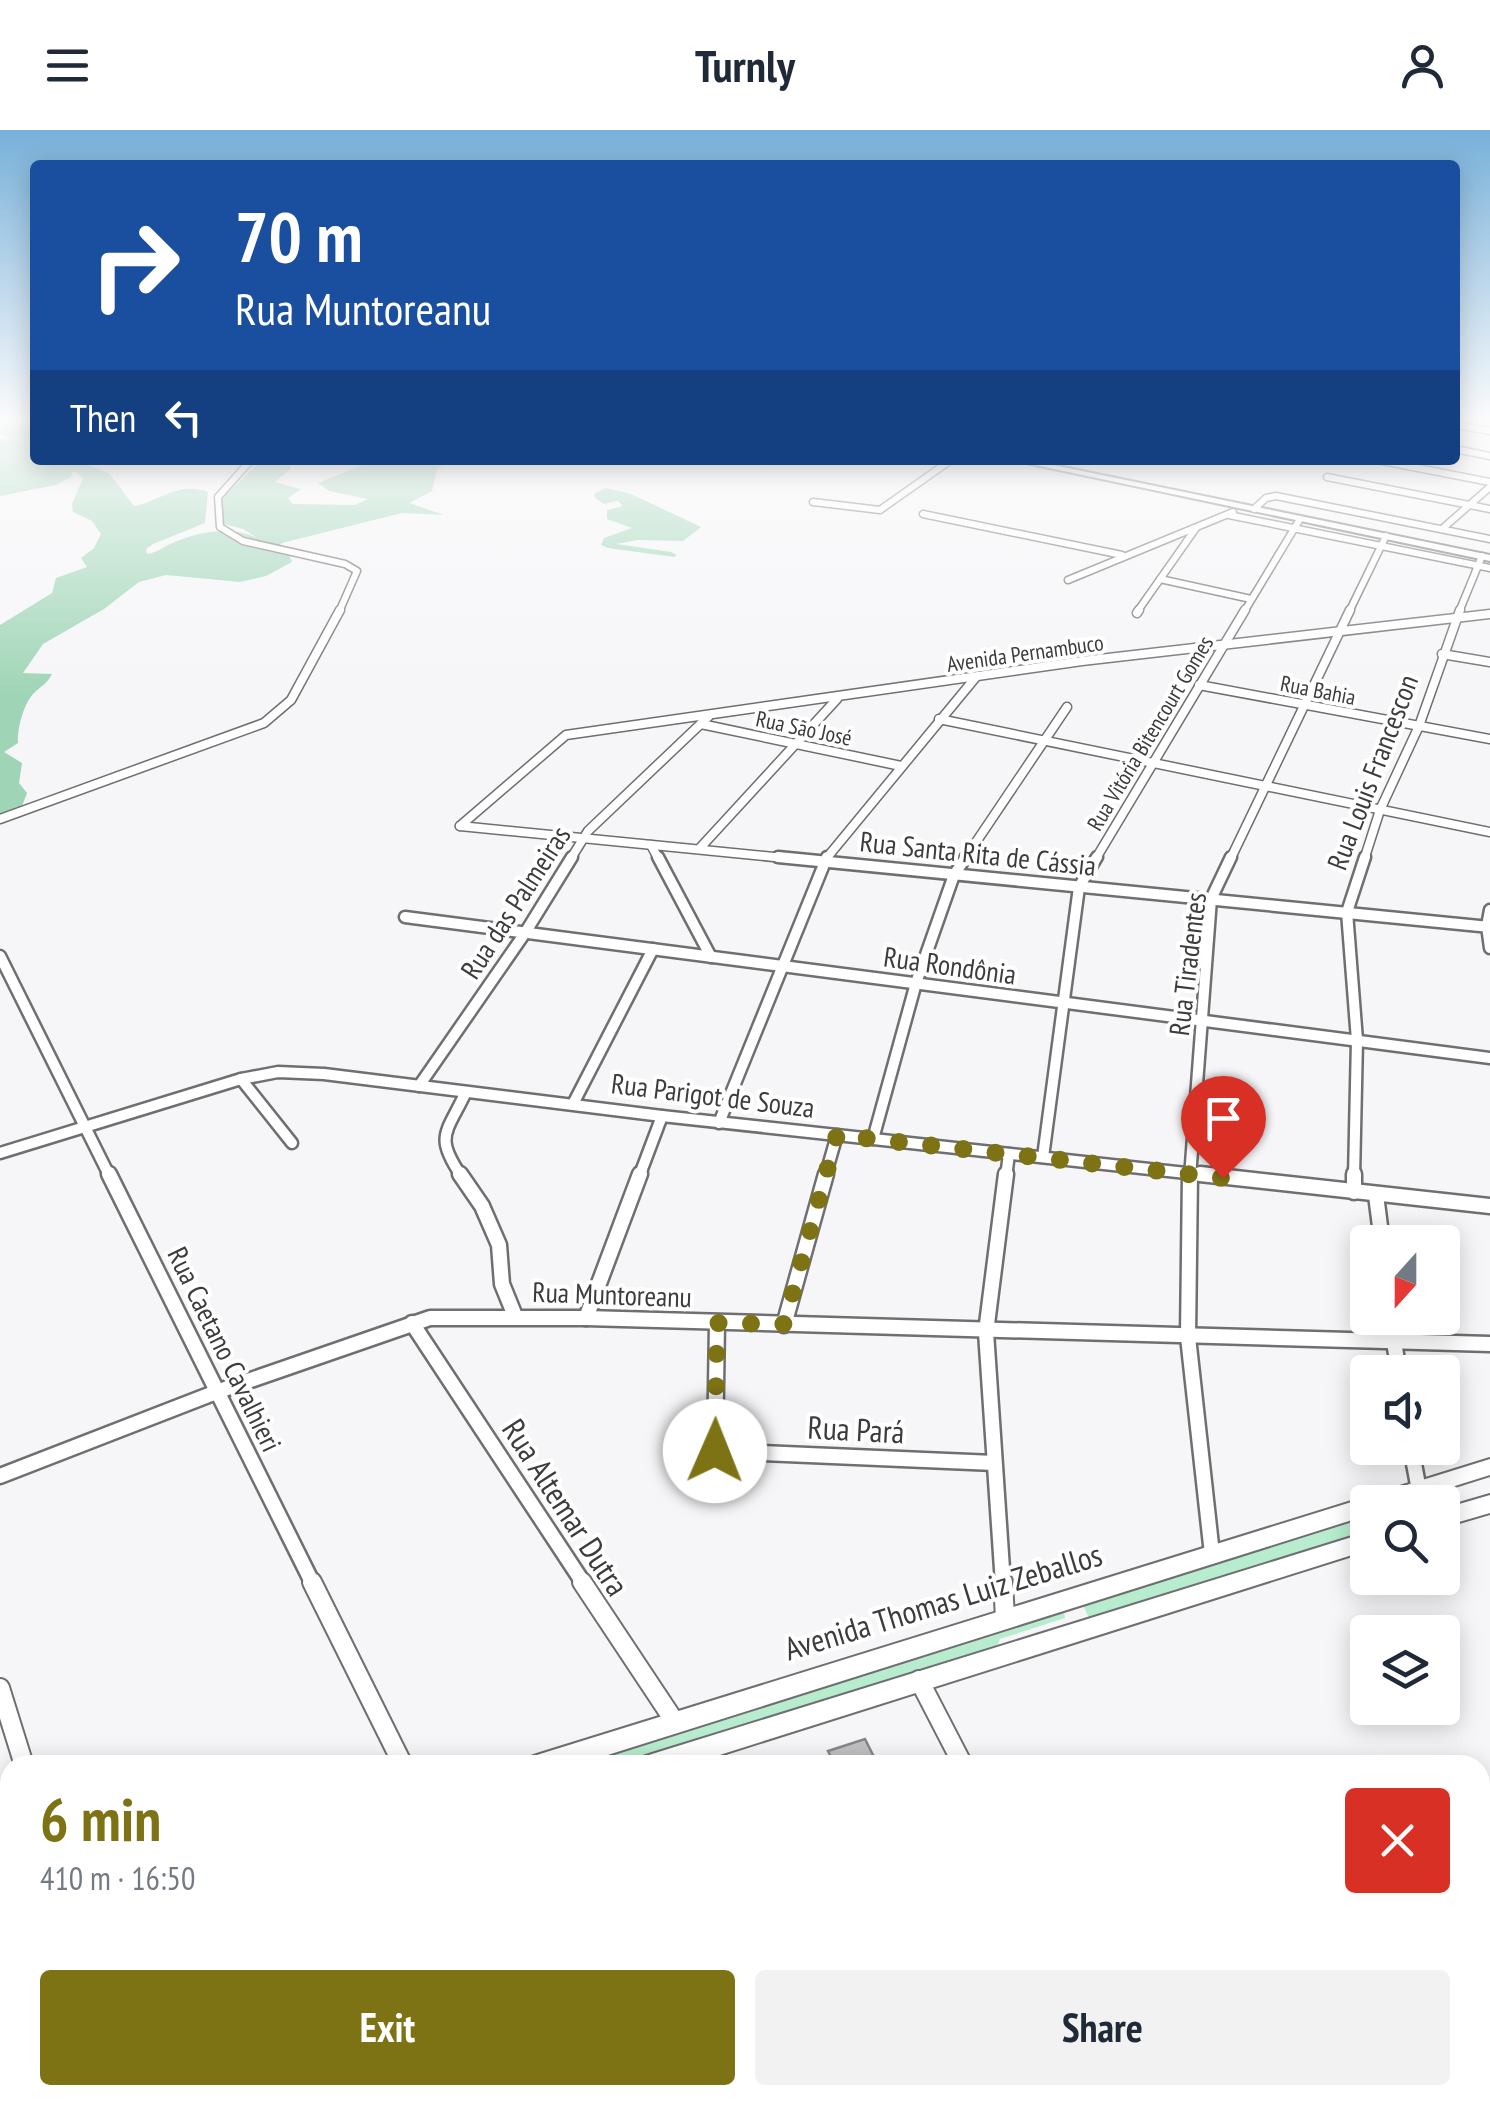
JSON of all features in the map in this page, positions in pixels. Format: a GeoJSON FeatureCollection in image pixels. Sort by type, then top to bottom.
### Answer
{"type":"FeatureCollection","features":[{"type":"Feature","properties":{"kind":"main road"},"geometry":{"type":"LineString","coordinates":[[1258,510],[1298,523],[1483,560]]}},
{"type":"Feature","properties":{"kind":"main road"},"geometry":{"type":"LineString","coordinates":[[1434,1485],[1490,1467]]}},
{"type":"Feature","properties":{"kind":"main road"},"geometry":{"type":"LineString","coordinates":[[1460,1513],[1490,1504]]}},
{"type":"Feature","properties":{"kind":"main road","name":"Avenida Thomas Luiz Zeballos"},"geometry":{"type":"LineString","coordinates":[[571,1755],[1350,1512]]}},
{"type":"Feature","properties":{"kind":"main road"},"geometry":{"type":"LineString","coordinates":[[683,1755],[1350,1547]]}},
{"type":"Feature","properties":{"kind":"main road"},"geometry":{"type":"LineString","coordinates":[[1068,1598],[1082,1629]]}},
{"type":"Feature","properties":{"kind":"street"},"geometry":{"type":"LineString","coordinates":[[0,819],[264,724],[291,700],[350,592],[357,571],[344,564],[243,541],[220,527],[214,510]]}},
{"type":"Feature","properties":{"kind":"street"},"geometry":{"type":"LineString","coordinates":[[1068,580],[1235,510]]}},
{"type":"Feature","properties":{"kind":"street"},"geometry":{"type":"LineString","coordinates":[[1348,510],[1490,539]]}},
{"type":"Feature","properties":{"kind":"street"},"geometry":{"type":"LineString","coordinates":[[1442,529],[1464,510]]}},
{"type":"Feature","properties":{"kind":"street"},"geometry":{"type":"LineString","coordinates":[[922,514],[1122,555]]}},
{"type":"Feature","properties":{"kind":"street"},"geometry":{"type":"LineString","coordinates":[[1230,515],[1298,523]]}},
{"type":"Feature","properties":{"kind":"street","name":"Rua Vitória Bitencourt Gomes"},"geometry":{"type":"LineString","coordinates":[[1043,1157],[1060,1003],[1079,887],[1150,763],[1298,523]]}},
{"type":"Feature","properties":{"kind":"street"},"geometry":{"type":"LineString","coordinates":[[1137,613],[1196,528]]}},
{"type":"Feature","properties":{"kind":"street","name":"Rua Tiradentes"},"geometry":{"type":"LineString","coordinates":[[1212,1554],[1188,1337],[1190,1174],[1211,898],[1384,541]]}},
{"type":"Feature","properties":{"kind":"street"},"geometry":{"type":"LineString","coordinates":[[1483,560],[1490,568]]}},
{"type":"Feature","properties":{"kind":"street","name":"Rua Louis Francescon"},"geometry":{"type":"LineString","coordinates":[[1354,1192],[1357,1040],[1347,912],[1380,810],[1419,726],[1442,654],[1483,560]]}},
{"type":"Feature","properties":{"kind":"street"},"geometry":{"type":"LineString","coordinates":[[1160,579],[1251,599]]}},
{"type":"Feature","properties":{"kind":"street","name":"Avenida Pernambuco"},"geometry":{"type":"LineString","coordinates":[[460,826],[566,734],[705,720],[1082,661],[1490,614]]}},
{"type":"Feature","properties":{"kind":"street"},"geometry":{"type":"LineString","coordinates":[[1442,654],[1490,662]]}},
{"type":"Feature","properties":{"kind":"street"},"geometry":{"type":"LineString","coordinates":[[719,1122],[826,860],[976,677]]}},
{"type":"Feature","properties":{"kind":"street","name":"Rua Bahia"},"geometry":{"type":"LineString","coordinates":[[1199,685],[1490,739]]}},
{"type":"Feature","properties":{"kind":"street"},"geometry":{"type":"LineString","coordinates":[[700,848],[837,699]]}},
{"type":"Feature","properties":{"kind":"street"},"geometry":{"type":"LineString","coordinates":[[873,1140],[916,983],[954,875],[1067,707]]}},
{"type":"Feature","properties":{"kind":"street"},"geometry":{"type":"LineString","coordinates":[[939,719],[1490,832]]}},
{"type":"Feature","properties":{"kind":"street","name":"Rua São José"},"geometry":{"type":"LineString","coordinates":[[705,720],[901,766]]}},
{"type":"Feature","properties":{"kind":"street","name":"Rua das Palmeiras"},"geometry":{"type":"LineString","coordinates":[[419,1086],[525,933],[588,831],[705,720]]}},
{"type":"Feature","properties":{"kind":"street","name":"Rua Santa Rita de Cássia"},"geometry":{"type":"LineString","coordinates":[[460,826],[1488,927]]}},
{"type":"Feature","properties":{"kind":"street"},"geometry":{"type":"LineString","coordinates":[[651,845],[711,957]]}},
{"type":"Feature","properties":{"kind":"street"},"geometry":{"type":"LineString","coordinates":[[1490,910],[1490,948]]}},
{"type":"Feature","properties":{"kind":"street","name":"Rua Rondônia"},"geometry":{"type":"LineString","coordinates":[[405,917],[1490,1058]]}},
{"type":"Feature","properties":{"kind":"street"},"geometry":{"type":"LineString","coordinates":[[572,1104],[653,949]]}},
{"type":"Feature","properties":{"kind":"street","name":"Rua Caetano Cavalhieri"},"geometry":{"type":"LineString","coordinates":[[0,956],[398,1755]]}},
{"type":"Feature","properties":{"kind":"street","name":"Rua Parigot de Souza"},"geometry":{"type":"LineString","coordinates":[[0,1153],[241,1078],[278,1072],[324,1074],[873,1140],[1490,1206]]}},
{"type":"Feature","properties":{"kind":"street"},"geometry":{"type":"LineString","coordinates":[[241,1078],[292,1143]]}},
{"type":"Feature","properties":{"kind":"street"},"geometry":{"type":"LineString","coordinates":[[466,1092],[443,1141],[444,1151],[482,1206],[499,1245],[502,1284],[515,1316]]}},
{"type":"Feature","properties":{"kind":"street"},"geometry":{"type":"LineString","coordinates":[[586,1318],[662,1116]]}},
{"type":"Feature","properties":{"kind":"street"},"geometry":{"type":"LineString","coordinates":[[784,1324],[837,1135]]}},
{"type":"Feature","properties":{"kind":"street"},"geometry":{"type":"LineString","coordinates":[[1005,1618],[986,1332],[1009,1154]]}},
{"type":"Feature","properties":{"kind":"street"},"geometry":{"type":"LineString","coordinates":[[1376,1195],[1380,1225]]}},
{"type":"Feature","properties":{"kind":"street","name":"Rua Muntoreanu"},"geometry":{"type":"LineString","coordinates":[[0,1476],[218,1391],[430,1318],[515,1316],[1490,1344]]}},
{"type":"Feature","properties":{"kind":"street","name":"Rua Altemar Dutra"},"geometry":{"type":"LineString","coordinates":[[412,1323],[675,1722]]}},
{"type":"Feature","properties":{"kind":"street","name":"Rua Pará"},"geometry":{"type":"LineString","coordinates":[[717,1323],[715,1451],[994,1463]]}},
{"type":"Feature","properties":{"kind":"street"},"geometry":{"type":"LineString","coordinates":[[1392,1335],[1395,1355]]}},
{"type":"Feature","properties":{"kind":"street"},"geometry":{"type":"LineString","coordinates":[[919,1680],[958,1755]]}},
{"type":"Feature","properties":{"kind":"street"},"geometry":{"type":"LineString","coordinates":[[0,1688],[21,1755]]}},
{"type":"Feature","properties":{"kind":"green space"},"geometry":{"type":"Polygon","coordinates":[[[206,510],[205,523],[153,544],[146,549],[147,554],[207,532],[238,532],[257,538],[243,529],[223,524],[221,510],[430,510],[444,515],[402,513],[282,543],[292,562],[266,576],[240,582],[166,575],[139,582],[104,609],[43,644],[23,673],[52,674],[27,704],[18,743],[4,752],[22,763],[19,783],[27,793],[21,809],[0,817],[0,625],[52,593],[56,578],[87,567],[81,558],[94,548],[101,534],[92,521],[73,512],[206,510]]]}},
{"type":"Feature","properties":{"kind":"green space"},"geometry":{"type":"Polygon","coordinates":[[[607,510],[665,510],[701,527],[683,541],[638,540],[616,544],[671,552],[677,555],[674,557],[601,545],[604,538],[632,528],[607,519],[607,510]]]}},
{"type":"Feature","properties":{"kind":"green space"},"geometry":{"type":"Polygon","coordinates":[[[1350,1521],[1350,1536],[1089,1618],[1082,1603],[1350,1521]]]}},
{"type":"Feature","properties":{"kind":"green space"},"geometry":{"type":"Polygon","coordinates":[[[1064,1611],[1065,1618],[1000,1639],[997,1647],[653,1755],[605,1755],[1064,1611]]]}},
{"type":"Feature","properties":{"kind":"building"},"geometry":{"type":"Polygon","coordinates":[[[865,1739],[873,1755],[830,1755],[828,1751],[865,1739]]]}},
{"type":"Feature","properties":{"kind":"route"},"geometry":{"type":"LineString","coordinates":[[715,1451],[717,1323],[784,1324],[837,1135],[1223,1178]]}}]}
